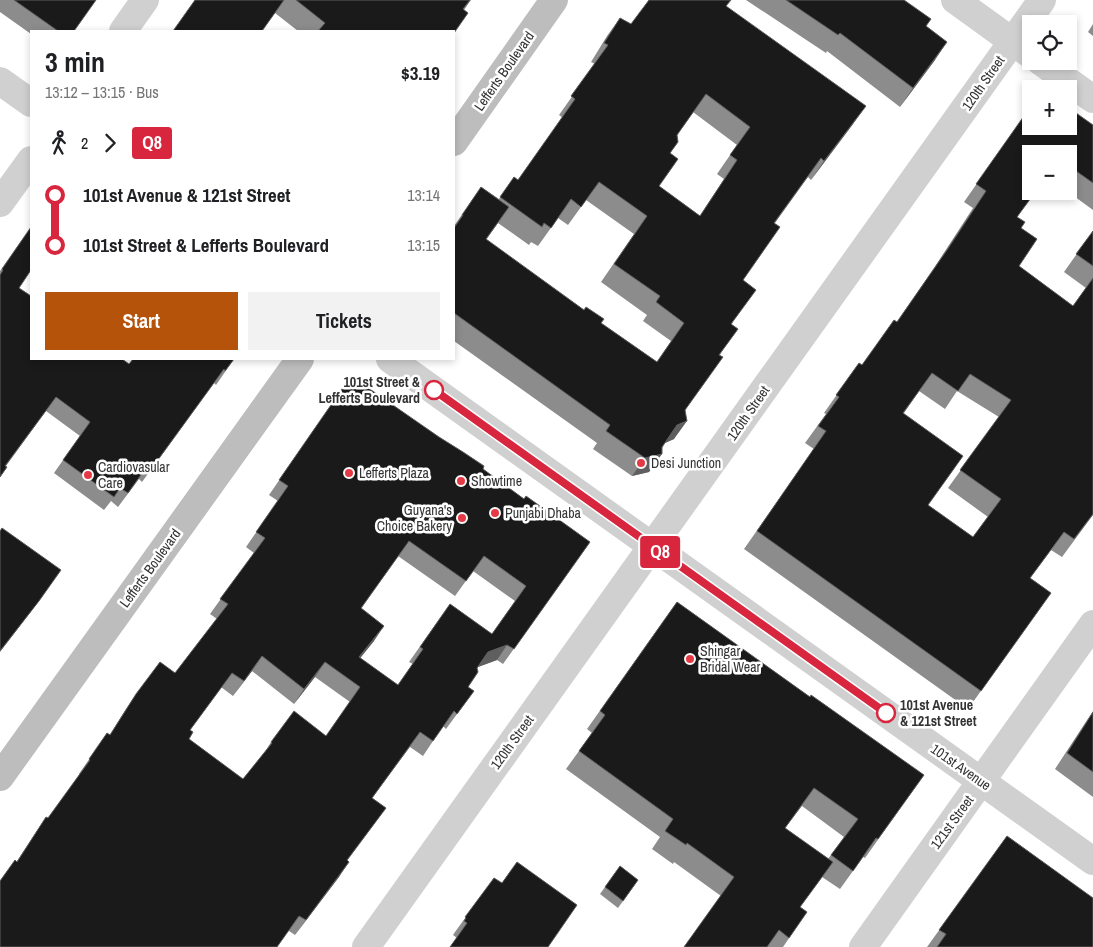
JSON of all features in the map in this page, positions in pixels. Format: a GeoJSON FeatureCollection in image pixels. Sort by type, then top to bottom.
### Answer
{"type":"FeatureCollection","features":[{"type":"Feature","properties":{"kind":"street"},"geometry":{"type":"LineString","coordinates":[[124,30],[145,0]]}},
{"type":"Feature","properties":{"kind":"street","name":"Lefferts Boulevard"},"geometry":{"type":"LineString","coordinates":[[455,141],[554,0]]}},
{"type":"Feature","properties":{"kind":"street"},"geometry":{"type":"LineString","coordinates":[[955,0],[1022,48]]}},
{"type":"Feature","properties":{"kind":"street","name":"120th Street"},"geometry":{"type":"LineString","coordinates":[[1036,15],[1042,0]]}},
{"type":"Feature","properties":{"kind":"street","name":"120th Street"},"geometry":{"type":"LineString","coordinates":[[366,947],[652,547],[1022,48]]}},
{"type":"Feature","properties":{"kind":"street"},"geometry":{"type":"LineString","coordinates":[[1053,70],[1093,99]]}},
{"type":"Feature","properties":{"kind":"street"},"geometry":{"type":"LineString","coordinates":[[0,80],[30,102]]}},
{"type":"Feature","properties":{"kind":"street"},"geometry":{"type":"LineString","coordinates":[[0,203],[30,161]]}},
{"type":"Feature","properties":{"kind":"street","name":"Lefferts Boulevard"},"geometry":{"type":"LineString","coordinates":[[0,777],[299,360]]}},
{"type":"Feature","properties":{"kind":"street","name":"101st Avenue"},"geometry":{"type":"LineString","coordinates":[[391,360],[1093,861]]}},
{"type":"Feature","properties":{"kind":"street","name":"121st Street"},"geometry":{"type":"LineString","coordinates":[[863,947],[1093,624]]}},
{"type":"Feature","properties":{"kind":"building"},"geometry":{"type":"Polygon","coordinates":[[[14,0],[96,0],[75,30],[57,30],[14,0]]]}},
{"type":"Feature","properties":{"kind":"building"},"geometry":{"type":"Polygon","coordinates":[[[195,0],[284,0],[263,30],[174,30],[195,0]]]}},
{"type":"Feature","properties":{"kind":"building"},"geometry":{"type":"Polygon","coordinates":[[[296,0],[470,0],[463,9],[468,13],[455,32],[455,30],[319,30],[325,23],[296,0]]]}},
{"type":"Feature","properties":{"kind":"building"},"geometry":{"type":"Polygon","coordinates":[[[649,0],[731,0],[726,6],[866,106],[824,161],[821,158],[774,223],[780,227],[743,280],[756,290],[731,324],[738,329],[719,355],[723,357],[685,410],[687,421],[677,425],[662,447],[662,454],[645,458],[606,431],[610,425],[455,314],[455,227],[481,187],[509,207],[486,239],[584,310],[586,307],[604,319],[601,323],[657,362],[684,323],[656,302],[660,296],[614,264],[647,216],[599,182],[581,207],[571,199],[551,228],[544,223],[542,227],[500,197],[514,177],[518,180],[575,99],[571,96],[608,45],[604,43],[620,18],[631,24],[649,0]],[[706,94],[677,135],[678,142],[670,153],[678,159],[659,186],[700,216],[737,160],[730,155],[750,127],[706,94]]]}},
{"type":"Feature","properties":{"kind":"building"},"geometry":{"type":"Polygon","coordinates":[[[786,0],[904,0],[931,19],[926,26],[947,42],[913,88],[840,33],[838,35],[786,0]]]}},
{"type":"Feature","properties":{"kind":"building"},"geometry":{"type":"Polygon","coordinates":[[[1077,114],[1093,125],[1093,183],[1077,172],[1077,145],[1022,145],[1022,200],[1029,200],[1017,217],[1025,222],[1021,228],[1037,239],[1019,266],[1073,306],[1093,278],[1093,514],[1074,539],[1064,532],[1030,578],[1051,593],[981,691],[757,531],[826,431],[818,426],[839,397],[836,395],[859,363],[862,365],[894,320],[897,322],[986,191],[976,184],[1022,119],[1022,135],[1077,135],[1077,114]],[[932,373],[903,413],[963,456],[928,505],[973,537],[1001,499],[960,470],[1011,400],[970,374],[958,391],[932,373]]]}},
{"type":"Feature","properties":{"kind":"building"},"geometry":{"type":"Polygon","coordinates":[[[30,228],[30,272],[19,288],[30,295],[30,360],[123,360],[129,364],[132,360],[233,360],[225,371],[224,369],[152,468],[148,465],[128,493],[120,488],[114,497],[63,460],[90,422],[56,397],[5,466],[7,467],[0,477],[0,275],[2,269],[30,228]]]}},
{"type":"Feature","properties":{"kind":"building"},"geometry":{"type":"Polygon","coordinates":[[[1093,231],[1093,266],[1076,254],[1093,231]]]}},
{"type":"Feature","properties":{"kind":"building"},"geometry":{"type":"Polygon","coordinates":[[[351,376],[484,466],[483,469],[524,499],[526,496],[590,542],[514,649],[507,645],[488,652],[477,668],[478,672],[468,687],[474,691],[457,714],[454,711],[433,741],[420,732],[372,798],[386,808],[347,860],[349,862],[306,920],[299,916],[277,947],[0,947],[0,881],[15,860],[17,862],[46,817],[48,818],[107,733],[110,735],[136,694],[160,662],[175,673],[228,604],[220,599],[265,538],[256,532],[288,486],[279,480],[351,376]],[[409,541],[361,608],[384,626],[359,657],[398,685],[423,649],[420,647],[450,604],[492,634],[526,586],[484,556],[466,581],[409,541]],[[262,656],[244,681],[232,673],[190,730],[193,732],[189,739],[243,779],[272,743],[294,711],[326,736],[360,687],[325,662],[304,689],[262,656]]]}},
{"type":"Feature","properties":{"kind":"building"},"geometry":{"type":"Polygon","coordinates":[[[2,528],[61,570],[0,651],[0,531],[2,528]]]}},
{"type":"Feature","properties":{"kind":"building"},"geometry":{"type":"Polygon","coordinates":[[[677,602],[810,697],[811,695],[924,775],[853,871],[831,855],[858,819],[814,788],[785,828],[833,862],[800,907],[807,912],[789,938],[779,930],[767,947],[684,947],[734,877],[687,843],[686,845],[665,831],[673,819],[579,751],[605,715],[600,711],[677,602]]]}},
{"type":"Feature","properties":{"kind":"building"},"geometry":{"type":"Polygon","coordinates":[[[1093,712],[1093,772],[1067,753],[1093,712]]]}},
{"type":"Feature","properties":{"kind":"building"},"geometry":{"type":"Polygon","coordinates":[[[1007,836],[1093,898],[1093,947],[937,947],[946,934],[939,930],[1007,836]]]}},
{"type":"Feature","properties":{"kind":"building"},"geometry":{"type":"Polygon","coordinates":[[[517,862],[577,905],[548,947],[450,947],[467,923],[464,921],[465,917],[494,878],[502,883],[517,862]]]}},
{"type":"Feature","properties":{"kind":"building"},"geometry":{"type":"Polygon","coordinates":[[[620,866],[638,880],[623,901],[605,887],[620,866]]]}},
{"type":"Feature","properties":{"kind":"bus line","name":"Q8"},"geometry":{"type":"LineString","coordinates":[[434,390],[886,713]]}},
{"type":"Feature","properties":{"kind":"place","name":"101st Street & Lefferts Boulevard"},"geometry":{"type":"Point","coordinates":[434,390]}},
{"type":"Feature","properties":{"kind":"place","name":"Desi Junction"},"geometry":{"type":"Point","coordinates":[641,463]}},
{"type":"Feature","properties":{"kind":"place","name":"Lefferts Plaza"},"geometry":{"type":"Point","coordinates":[349,473]}},
{"type":"Feature","properties":{"kind":"place","name":"Cardiovasular Care"},"geometry":{"type":"Point","coordinates":[88,475]}},
{"type":"Feature","properties":{"kind":"place","name":"Showtime"},"geometry":{"type":"Point","coordinates":[461,481]}},
{"type":"Feature","properties":{"kind":"place","name":"Punjabi Dhaba"},"geometry":{"type":"Point","coordinates":[495,513]}},
{"type":"Feature","properties":{"kind":"place","name":"Guyana's Choice Bakery"},"geometry":{"type":"Point","coordinates":[462,518]}},
{"type":"Feature","properties":{"kind":"place","name":"Shingar Bridal Wear"},"geometry":{"type":"Point","coordinates":[690,659]}},
{"type":"Feature","properties":{"kind":"place","name":"101st Avenue & 121st Street"},"geometry":{"type":"Point","coordinates":[886,713]}}]}
